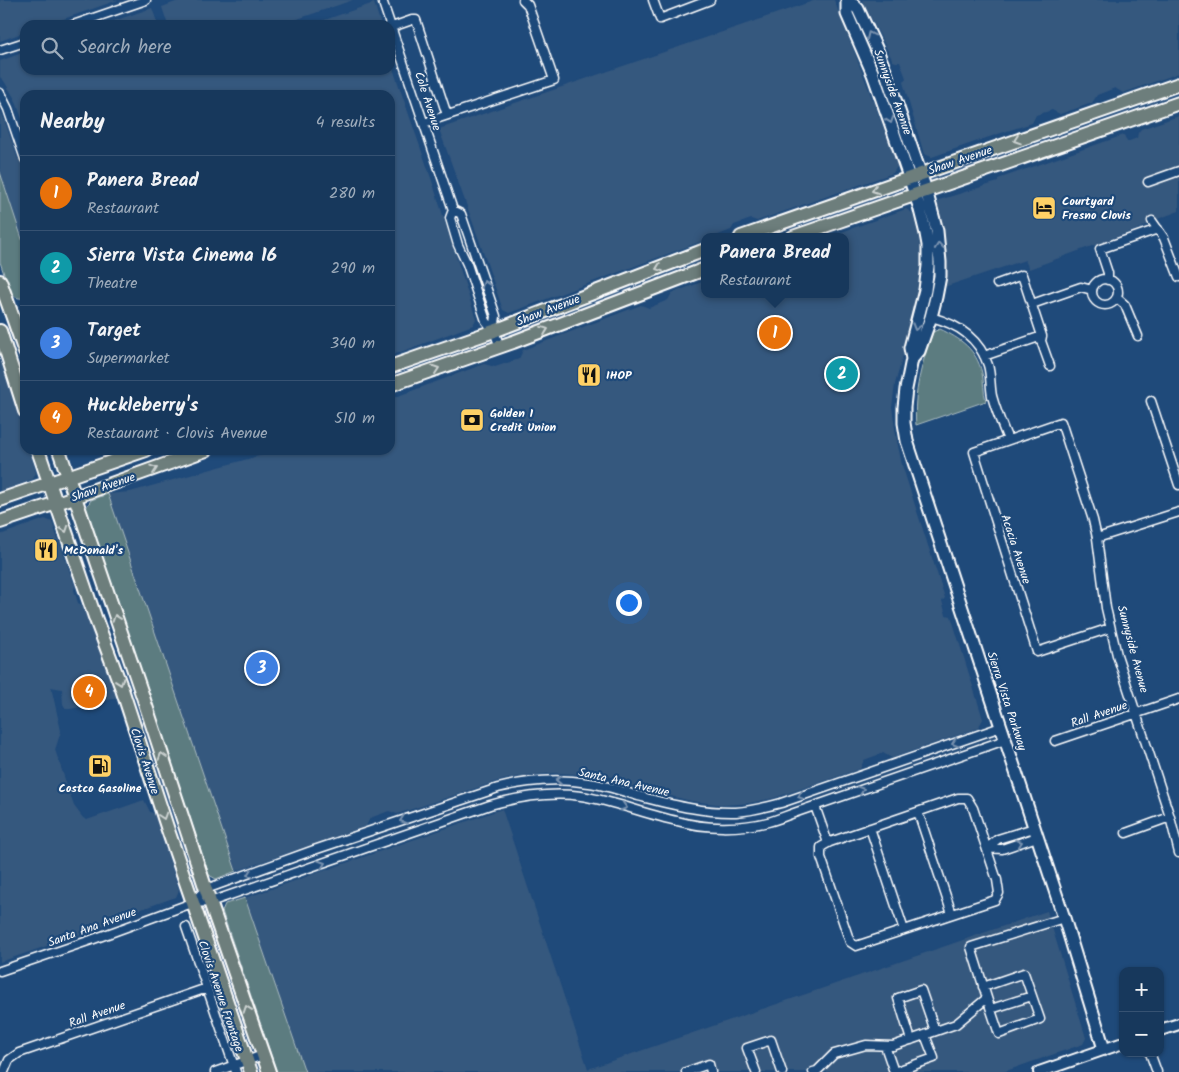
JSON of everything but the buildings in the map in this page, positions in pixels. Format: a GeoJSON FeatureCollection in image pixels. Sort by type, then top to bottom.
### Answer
{"type":"FeatureCollection","features":[{"type":"Feature","properties":{"kind":"main road","name":"Sunnyside Avenue"},"geometry":{"type":"LineString","coordinates":[[848,0],[858,9],[877,50],[921,192]]}},
{"type":"Feature","properties":{"kind":"main road","name":"Shaw Avenue"},"geometry":{"type":"LineString","coordinates":[[755,233],[1179,84]]}},
{"type":"Feature","properties":{"kind":"main road"},"geometry":{"type":"LineString","coordinates":[[1113,126],[1116,117],[1121,114],[1179,93]]}},
{"type":"Feature","properties":{"kind":"main road","name":"Shaw Avenue"},"geometry":{"type":"LineString","coordinates":[[804,233],[1179,103]]}},
{"type":"Feature","properties":{"kind":"main road"},"geometry":{"type":"LineString","coordinates":[[1003,164],[1048,139],[1108,119],[1112,115],[1113,107]]}},
{"type":"Feature","properties":{"kind":"main road","name":"Sierra Vista Parkway"},"geometry":{"type":"LineString","coordinates":[[921,192],[923,221],[928,245],[927,278],[923,303],[910,348],[912,358],[904,407],[907,441],[1064,918],[1104,1049]]}},
{"type":"Feature","properties":{"kind":"main road","name":"Sierra Vista Parkway"},"geometry":{"type":"LineString","coordinates":[[912,358],[919,351],[931,317],[940,276],[937,231],[921,192]]}},
{"type":"Feature","properties":{"kind":"main road"},"geometry":{"type":"LineString","coordinates":[[928,245],[934,271],[927,309],[931,317]]}},
{"type":"Feature","properties":{"kind":"main road","name":"Shaw Avenue"},"geometry":{"type":"LineString","coordinates":[[395,365],[494,331],[701,252]]}},
{"type":"Feature","properties":{"kind":"main road"},"geometry":{"type":"LineString","coordinates":[[669,283],[701,261]]}},
{"type":"Feature","properties":{"kind":"main road","name":"Shaw Avenue"},"geometry":{"type":"LineString","coordinates":[[395,383],[500,347],[701,271]]}},
{"type":"Feature","properties":{"kind":"main road"},"geometry":{"type":"LineString","coordinates":[[0,281],[20,338]]}},
{"type":"Feature","properties":{"kind":"main road"},"geometry":{"type":"LineString","coordinates":[[0,331],[20,395]]}},
{"type":"Feature","properties":{"kind":"main road","name":"Clovis Avenue"},"geometry":{"type":"LineString","coordinates":[[40,455],[95,617],[122,689],[192,902],[249,1066]]}},
{"type":"Feature","properties":{"kind":"main road","name":"Clovis Avenue"},"geometry":{"type":"LineString","coordinates":[[61,455],[210,902],[269,1072]]}},
{"type":"Feature","properties":{"kind":"main road","name":"Shaw Avenue"},"geometry":{"type":"LineString","coordinates":[[0,500],[131,455]]}},
{"type":"Feature","properties":{"kind":"main road","name":"Shaw Avenue"},"geometry":{"type":"LineString","coordinates":[[0,522],[192,455]]}},
{"type":"Feature","properties":{"kind":"street"},"geometry":{"type":"LineString","coordinates":[[88,20],[146,0]]}},
{"type":"Feature","properties":{"kind":"street","name":"Cole Avenue"},"geometry":{"type":"LineString","coordinates":[[382,0],[389,20]]}},
{"type":"Feature","properties":{"kind":"street"},"geometry":{"type":"LineString","coordinates":[[424,123],[554,80],[528,5],[523,0]]}},
{"type":"Feature","properties":{"kind":"street"},"geometry":{"type":"LineString","coordinates":[[654,0],[660,19],[710,0]]}},
{"type":"Feature","properties":{"kind":"street"},"geometry":{"type":"LineString","coordinates":[[395,26],[416,20],[447,115]]}},
{"type":"Feature","properties":{"kind":"street","name":"Cole Avenue"},"geometry":{"type":"LineString","coordinates":[[395,36],[453,210],[450,218],[458,245],[486,322],[494,331],[500,347]]}},
{"type":"Feature","properties":{"kind":"street"},"geometry":{"type":"LineString","coordinates":[[0,50],[20,44]]}},
{"type":"Feature","properties":{"kind":"street"},"geometry":{"type":"LineString","coordinates":[[0,93],[8,109],[20,144]]}},
{"type":"Feature","properties":{"kind":"street"},"geometry":{"type":"LineString","coordinates":[[1148,182],[1179,171]]}},
{"type":"Feature","properties":{"kind":"street","name":"Cole Avenue"},"geometry":{"type":"LineString","coordinates":[[453,210],[461,214],[496,316],[494,331]]}},
{"type":"Feature","properties":{"kind":"street"},"geometry":{"type":"LineString","coordinates":[[1152,221],[1164,238],[1179,277]]}},
{"type":"Feature","properties":{"kind":"street"},"geometry":{"type":"LineString","coordinates":[[1108,280],[1108,273],[1100,249],[1158,229]]}},
{"type":"Feature","properties":{"kind":"street"},"geometry":{"type":"LineString","coordinates":[[997,284],[1022,275],[1050,366]]}},
{"type":"Feature","properties":{"kind":"street"},"geometry":{"type":"LineString","coordinates":[[1117,298],[1110,304],[1102,305],[1095,301],[1092,290],[1100,281],[1108,280],[1116,285],[1117,298],[1125,305],[1138,336]]}},
{"type":"Feature","properties":{"kind":"street"},"geometry":{"type":"LineString","coordinates":[[1032,304],[1080,287],[1092,290]]}},
{"type":"Feature","properties":{"kind":"street"},"geometry":{"type":"LineString","coordinates":[[931,317],[959,328],[977,344],[988,364],[995,406],[1008,440]]}},
{"type":"Feature","properties":{"kind":"street"},"geometry":{"type":"LineString","coordinates":[[984,356],[1042,336]]}},
{"type":"Feature","properties":{"kind":"street"},"geometry":{"type":"LineString","coordinates":[[1151,401],[1179,485]]}},
{"type":"Feature","properties":{"kind":"street","name":"Sunnyside Avenue"},"geometry":{"type":"LineString","coordinates":[[1008,440],[1061,422],[1097,538],[1106,608],[1117,655],[1170,817],[1179,853]]}},
{"type":"Feature","properties":{"kind":"street","name":"Acacia Avenue"},"geometry":{"type":"LineString","coordinates":[[1008,440],[974,452],[1038,652],[1110,628]]}},
{"type":"Feature","properties":{"kind":"street"},"geometry":{"type":"LineString","coordinates":[[1097,538],[1179,512]]}},
{"type":"Feature","properties":{"kind":"street","name":"Rall Avenue"},"geometry":{"type":"LineString","coordinates":[[1055,741],[1179,699]]}},
{"type":"Feature","properties":{"kind":"street","name":"Santa Ana Avenue"},"geometry":{"type":"LineString","coordinates":[[192,902],[206,889],[383,826],[514,784],[543,780],[591,783],[681,807],[738,812],[781,803],[1001,727]]}},
{"type":"Feature","properties":{"kind":"street","name":"Santa Ana Avenue"},"geometry":{"type":"LineString","coordinates":[[0,971],[91,940],[192,902],[210,902],[509,800],[529,796],[580,796],[605,801],[677,822],[719,827],[738,826],[769,822],[1005,740]]}},
{"type":"Feature","properties":{"kind":"street"},"geometry":{"type":"LineString","coordinates":[[958,798],[967,798],[973,808],[997,880],[999,893],[995,900],[856,946],[850,942],[821,857],[821,847],[918,812],[958,798]]}},
{"type":"Feature","properties":{"kind":"street"},"geometry":{"type":"LineString","coordinates":[[815,806],[828,843]]}},
{"type":"Feature","properties":{"kind":"street"},"geometry":{"type":"LineString","coordinates":[[918,812],[952,914]]}},
{"type":"Feature","properties":{"kind":"street"},"geometry":{"type":"LineString","coordinates":[[1126,833],[1170,817]]}},
{"type":"Feature","properties":{"kind":"street"},"geometry":{"type":"LineString","coordinates":[[870,828],[904,930]]}},
{"type":"Feature","properties":{"kind":"street"},"geometry":{"type":"LineString","coordinates":[[986,848],[998,839],[1036,832]]}},
{"type":"Feature","properties":{"kind":"street"},"geometry":{"type":"LineString","coordinates":[[983,987],[1024,973],[1040,1019],[999,1034],[986,998],[971,946],[1064,918]]}},
{"type":"Feature","properties":{"kind":"street","name":"Clovis Avenue Frontage"},"geometry":{"type":"LineString","coordinates":[[186,927],[235,1069]]}},
{"type":"Feature","properties":{"kind":"street","name":"Rall Avenue"},"geometry":{"type":"LineString","coordinates":[[4,1072],[9,1060],[20,1053],[206,988]]}},
{"type":"Feature","properties":{"kind":"street"},"geometry":{"type":"LineString","coordinates":[[911,1040],[898,998],[921,990],[935,1031]]}},
{"type":"Feature","properties":{"kind":"street"},"geometry":{"type":"LineString","coordinates":[[990,1009],[1032,996]]}},
{"type":"Feature","properties":{"kind":"street"},"geometry":{"type":"LineString","coordinates":[[813,1072],[817,1071],[834,1054],[866,1045],[892,1046],[956,1024],[986,998]]}},
{"type":"Feature","properties":{"kind":"street"},"geometry":{"type":"LineString","coordinates":[[1164,1029],[1179,1024]]}},
{"type":"Feature","properties":{"kind":"street"},"geometry":{"type":"LineString","coordinates":[[885,1046],[894,1072],[934,1058],[925,1035]]}},
{"type":"Feature","properties":{"kind":"street"},"geometry":{"type":"LineString","coordinates":[[756,1072],[747,1048],[771,1040],[782,1072]]}},
{"type":"Feature","properties":{"kind":"street"},"geometry":{"type":"LineString","coordinates":[[1039,1072],[1119,1044]]}},
{"type":"Feature","properties":{"kind":"street"},"geometry":{"type":"LineString","coordinates":[[215,1072],[249,1066],[264,1056]]}},
{"type":"Feature","properties":{"kind":"street"},"geometry":{"type":"LineString","coordinates":[[1151,1057],[1157,1072]]}},
{"type":"Feature","properties":{"kind":"street"},"geometry":{"type":"LineString","coordinates":[[686,1072],[708,1064],[711,1072]]}},
{"type":"Feature","properties":{"kind":"shaded area"},"geometry":{"type":"Polygon","coordinates":[[[0,0],[118,0],[60,20],[20,20],[20,34],[0,41],[0,0]]]}},
{"type":"Feature","properties":{"kind":"shaded area"},"geometry":{"type":"Polygon","coordinates":[[[181,0],[353,0],[295,20],[166,20],[162,7],[181,0]]]}},
{"type":"Feature","properties":{"kind":"shaded area"},"geometry":{"type":"Polygon","coordinates":[[[816,0],[834,0],[898,165],[893,173],[757,221],[751,219],[734,225],[731,230],[723,233],[701,233],[701,241],[509,313],[503,310],[439,129],[816,0]]]}},
{"type":"Feature","properties":{"kind":"shaded area"},"geometry":{"type":"Polygon","coordinates":[[[862,0],[1179,0],[1179,73],[1123,93],[1115,88],[1097,95],[1092,103],[1060,114],[1052,110],[1036,115],[1032,123],[932,157],[924,154],[903,82],[906,78],[900,62],[893,61],[862,0]]]}},
{"type":"Feature","properties":{"kind":"shaded area"},"geometry":{"type":"Polygon","coordinates":[[[374,3],[379,20],[325,20],[374,3]]]}},
{"type":"Feature","properties":{"kind":"shaded area"},"geometry":{"type":"Polygon","coordinates":[[[152,8],[156,20],[117,20],[152,8]]]}},
{"type":"Feature","properties":{"kind":"shaded area"},"geometry":{"type":"Polygon","coordinates":[[[20,54],[20,75],[395,75],[432,181],[476,319],[473,325],[395,354],[395,90],[20,90],[20,113],[15,99],[0,77],[0,61],[20,54]]]}},
{"type":"Feature","properties":{"kind":"shaded area"},"geometry":{"type":"Polygon","coordinates":[[[0,108],[18,159],[20,158],[20,233],[0,172],[0,108]]]}},
{"type":"Feature","properties":{"kind":"shaded area"},"geometry":{"type":"Polygon","coordinates":[[[1179,116],[1179,211],[1155,220],[1141,228],[1029,269],[1025,260],[944,287],[946,274],[945,241],[937,205],[939,200],[998,182],[998,179],[1124,135],[1127,142],[1137,138],[1141,129],[1179,116]]]}},
{"type":"Feature","properties":{"kind":"shaded area"},"geometry":{"type":"Polygon","coordinates":[[[906,209],[914,214],[919,224],[923,272],[919,298],[895,384],[892,407],[902,465],[945,598],[942,601],[946,615],[951,616],[983,719],[978,728],[892,758],[883,753],[864,760],[860,769],[774,798],[750,803],[725,805],[691,801],[627,785],[624,781],[596,772],[589,776],[554,773],[517,777],[498,781],[397,814],[389,811],[370,818],[366,826],[236,871],[108,494],[130,492],[262,455],[395,455],[395,397],[484,364],[495,367],[519,359],[523,350],[641,305],[649,308],[668,300],[672,293],[701,282],[701,298],[849,298],[849,233],[839,233],[906,209]]]}},
{"type":"Feature","properties":{"kind":"shaded area"},"geometry":{"type":"Polygon","coordinates":[[[0,357],[20,419],[20,455],[31,455],[36,473],[33,479],[0,492],[0,357]]]}},
{"type":"Feature","properties":{"kind":"shaded area"},"geometry":{"type":"Polygon","coordinates":[[[45,519],[52,522],[75,586],[74,590],[78,603],[82,605],[117,694],[115,698],[96,704],[66,709],[63,704],[62,689],[51,687],[61,731],[55,750],[74,806],[83,818],[87,820],[144,800],[150,812],[155,814],[179,890],[176,897],[136,911],[96,929],[0,962],[0,535],[45,519]]]}},
{"type":"Feature","properties":{"kind":"shaded area"},"geometry":{"type":"Polygon","coordinates":[[[502,809],[588,1069],[1047,911],[1086,1038],[1083,1044],[1003,1072],[305,1072],[245,898],[502,809]]]}},
{"type":"Feature","properties":{"kind":"green space"},"geometry":{"type":"Polygon","coordinates":[[[0,172],[20,233],[20,298],[10,292],[0,262],[0,172]]]}},
{"type":"Feature","properties":{"kind":"green space"},"geometry":{"type":"Polygon","coordinates":[[[940,329],[961,341],[976,357],[982,373],[986,401],[916,425],[917,389],[922,366],[933,332],[940,329]]]}},
{"type":"Feature","properties":{"kind":"green space"},"geometry":{"type":"Polygon","coordinates":[[[108,494],[236,871],[216,879],[209,875],[86,508],[91,500],[108,494]]]}},
{"type":"Feature","properties":{"kind":"green space"},"geometry":{"type":"Polygon","coordinates":[[[245,898],[305,1072],[277,1072],[222,911],[225,904],[245,898]]]}},
{"type":"Feature","properties":{"kind":"place","name":"Courtyard Fresno Clovis"},"geometry":{"type":"Point","coordinates":[1044,208]}},
{"type":"Feature","properties":{"kind":"place","name":"Panera Bread"},"geometry":{"type":"Point","coordinates":[775,333]}},
{"type":"Feature","properties":{"kind":"place","name":"Sierra Vista Cinema 16"},"geometry":{"type":"Point","coordinates":[842,374]}},
{"type":"Feature","properties":{"kind":"place","name":"IHOP"},"geometry":{"type":"Point","coordinates":[589,375]}},
{"type":"Feature","properties":{"kind":"place","name":"Golden 1 Credit Union"},"geometry":{"type":"Point","coordinates":[472,420]}},
{"type":"Feature","properties":{"kind":"place","name":"McDonald's"},"geometry":{"type":"Point","coordinates":[46,550]}},
{"type":"Feature","properties":{"kind":"place","name":"Target"},"geometry":{"type":"Point","coordinates":[262,668]}},
{"type":"Feature","properties":{"kind":"place","name":"Huckleberry's"},"geometry":{"type":"Point","coordinates":[89,692]}},
{"type":"Feature","properties":{"kind":"place","name":"Costco Gasoline"},"geometry":{"type":"Point","coordinates":[100,766]}}]}
